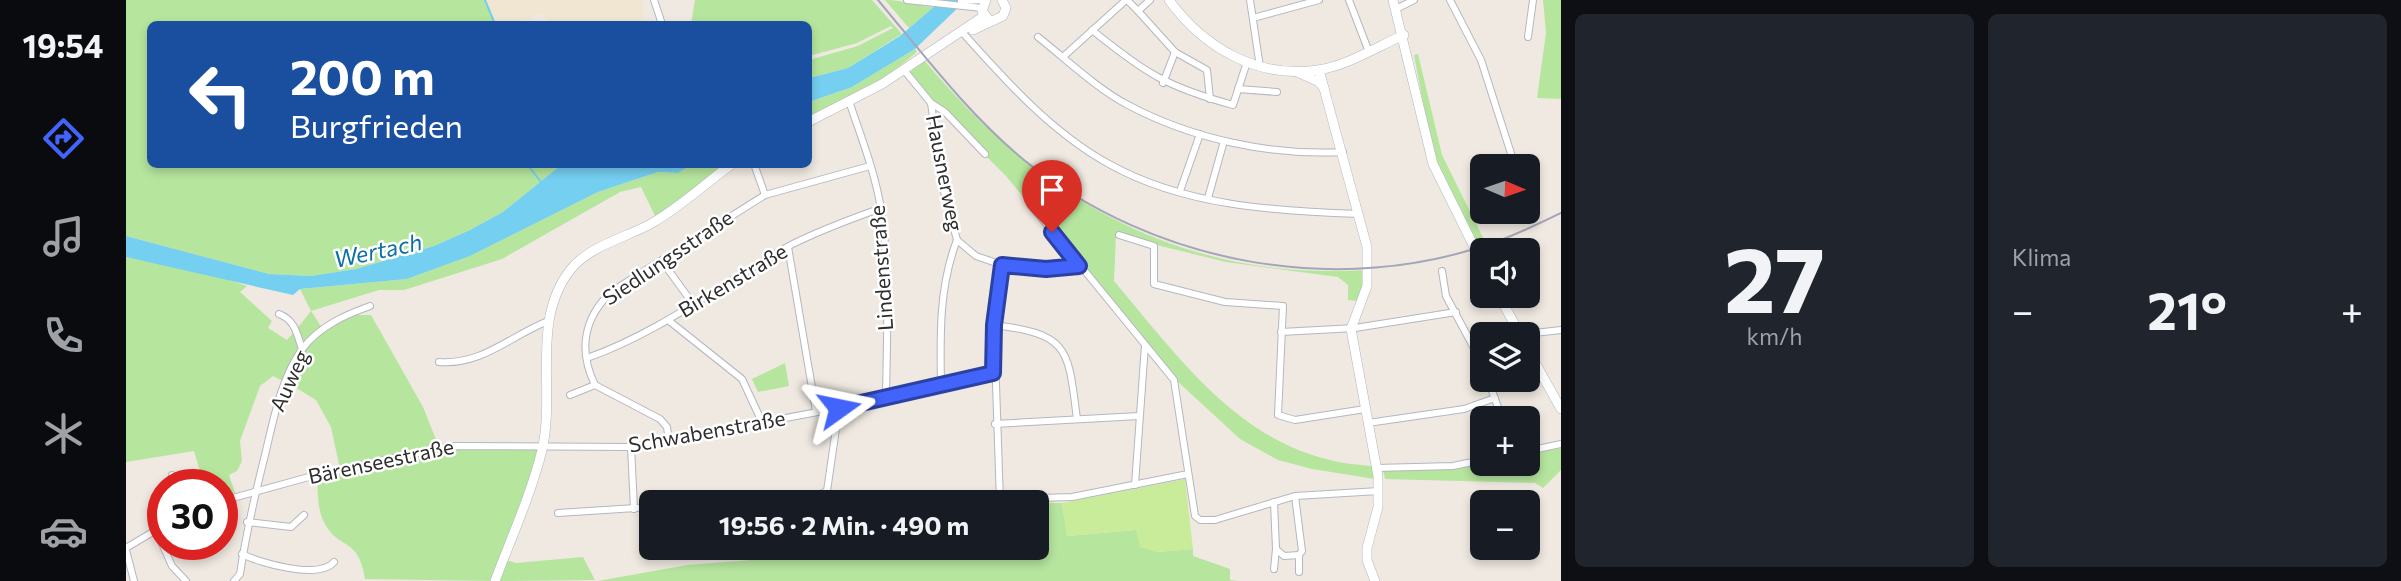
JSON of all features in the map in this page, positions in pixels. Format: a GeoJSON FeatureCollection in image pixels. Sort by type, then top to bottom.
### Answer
{"type":"FeatureCollection","features":[{"type":"Feature","properties":{"kind":"main road"},"geometry":{"type":"LineString","coordinates":[[1169,0],[1215,47],[1260,67],[1292,71],[1319,70],[1369,52],[1404,34]]}},
{"type":"Feature","properties":{"kind":"main road"},"geometry":{"type":"LineString","coordinates":[[1395,5],[1433,164],[1470,239]]}},
{"type":"Feature","properties":{"kind":"main road"},"geometry":{"type":"LineString","coordinates":[[812,120],[904,70],[940,45],[963,34],[977,25],[985,9],[1006,8]]}},
{"type":"Feature","properties":{"kind":"main road"},"geometry":{"type":"LineString","coordinates":[[1325,90],[1331,72],[1338,64]]}},
{"type":"Feature","properties":{"kind":"main road"},"geometry":{"type":"LineString","coordinates":[[1319,70],[1367,247],[1369,279],[1351,329],[1377,468],[1378,507],[1367,548],[1370,573],[1375,581]]}},
{"type":"Feature","properties":{"kind":"main road"},"geometry":{"type":"LineString","coordinates":[[1292,71],[1319,82],[1325,90]]}},
{"type":"Feature","properties":{"kind":"main road"},"geometry":{"type":"LineString","coordinates":[[495,581],[542,448],[548,404],[548,321],[556,292],[577,263],[657,220],[727,168]]}},
{"type":"Feature","properties":{"kind":"main road"},"geometry":{"type":"LineString","coordinates":[[1540,372],[1561,409]]}},
{"type":"Feature","properties":{"kind":"street"},"geometry":{"type":"LineString","coordinates":[[654,0],[661,21]]}},
{"type":"Feature","properties":{"kind":"street"},"geometry":{"type":"LineString","coordinates":[[907,0],[985,9]]}},
{"type":"Feature","properties":{"kind":"street"},"geometry":{"type":"LineString","coordinates":[[1064,56],[1127,0],[1175,52],[1207,70],[1210,99]]}},
{"type":"Feature","properties":{"kind":"street"},"geometry":{"type":"LineString","coordinates":[[1138,11],[1150,0]]}},
{"type":"Feature","properties":{"kind":"street"},"geometry":{"type":"LineString","coordinates":[[1250,0],[1260,67]]}},
{"type":"Feature","properties":{"kind":"street"},"geometry":{"type":"LineString","coordinates":[[1254,18],[1319,0]]}},
{"type":"Feature","properties":{"kind":"street"},"geometry":{"type":"LineString","coordinates":[[1349,0],[1369,52]]}},
{"type":"Feature","properties":{"kind":"street"},"geometry":{"type":"LineString","coordinates":[[1395,5],[1414,0]]}},
{"type":"Feature","properties":{"kind":"street"},"geometry":{"type":"LineString","coordinates":[[1528,37],[1533,0]]}},
{"type":"Feature","properties":{"kind":"street"},"geometry":{"type":"LineString","coordinates":[[1453,1],[1481,60],[1511,154]]}},
{"type":"Feature","properties":{"kind":"street"},"geometry":{"type":"LineString","coordinates":[[1092,30],[1135,65],[1163,83],[1233,105],[1247,62]]}},
{"type":"Feature","properties":{"kind":"street"},"geometry":{"type":"LineString","coordinates":[[963,34],[1017,92],[1075,140],[1110,164],[1180,191],[1208,198],[1287,212],[1359,214]]}},
{"type":"Feature","properties":{"kind":"street"},"geometry":{"type":"LineString","coordinates":[[1038,37],[1098,86],[1127,105],[1200,134],[1224,141],[1275,149],[1342,152]]}},
{"type":"Feature","properties":{"kind":"street"},"geometry":{"type":"LineString","coordinates":[[1163,83],[1175,52]]}},
{"type":"Feature","properties":{"kind":"street","name":"Hausnerweg"},"geometry":{"type":"LineString","coordinates":[[904,70],[931,103],[943,188],[957,240],[976,256],[1002,265],[1046,269],[1079,266]]}},
{"type":"Feature","properties":{"kind":"street"},"geometry":{"type":"LineString","coordinates":[[1238,89],[1277,92]]}},
{"type":"Feature","properties":{"kind":"street","name":"Lindenstraße"},"geometry":{"type":"LineString","coordinates":[[849,101],[881,208],[886,289],[886,397]]}},
{"type":"Feature","properties":{"kind":"street"},"geometry":{"type":"LineString","coordinates":[[931,103],[945,113],[985,154]]}},
{"type":"Feature","properties":{"kind":"street"},"geometry":{"type":"LineString","coordinates":[[1180,191],[1200,134]]}},
{"type":"Feature","properties":{"kind":"street"},"geometry":{"type":"LineString","coordinates":[[1208,198],[1224,141]]}},
{"type":"Feature","properties":{"kind":"street","name":"Siedlungsstraße"},"geometry":{"type":"LineString","coordinates":[[595,385],[587,358],[588,323],[597,306],[611,292],[765,195],[870,166]]}},
{"type":"Feature","properties":{"kind":"street"},"geometry":{"type":"LineString","coordinates":[[755,168],[765,195]]}},
{"type":"Feature","properties":{"kind":"street","name":"Birkenstraße"},"geometry":{"type":"LineString","coordinates":[[587,358],[613,349],[668,320],[788,247],[881,208]]}},
{"type":"Feature","properties":{"kind":"street"},"geometry":{"type":"LineString","coordinates":[[1035,210],[1174,380],[1195,516],[1199,520],[1215,520],[1295,496],[1379,491]]}},
{"type":"Feature","properties":{"kind":"street"},"geometry":{"type":"LineString","coordinates":[[1119,235],[1154,246],[1154,284],[1224,302],[1283,306],[1278,415],[1295,420],[1365,409]]}},
{"type":"Feature","properties":{"kind":"street"},"geometry":{"type":"LineString","coordinates":[[941,385],[943,292],[948,262],[957,240]]}},
{"type":"Feature","properties":{"kind":"street"},"geometry":{"type":"LineString","coordinates":[[788,247],[816,411]]}},
{"type":"Feature","properties":{"kind":"street"},"geometry":{"type":"LineString","coordinates":[[662,261],[693,304]]}},
{"type":"Feature","properties":{"kind":"street"},"geometry":{"type":"LineString","coordinates":[[1000,490],[993,373],[994,325],[1002,265]]}},
{"type":"Feature","properties":{"kind":"street"},"geometry":{"type":"LineString","coordinates":[[1442,271],[1446,296],[1470,339]]}},
{"type":"Feature","properties":{"kind":"street","name":"Auweg"},"geometry":{"type":"LineString","coordinates":[[234,581],[240,574],[253,491],[276,409],[302,349],[319,331],[370,306]]}},
{"type":"Feature","properties":{"kind":"street"},"geometry":{"type":"LineString","coordinates":[[1281,332],[1351,329],[1456,312]]}},
{"type":"Feature","properties":{"kind":"street"},"geometry":{"type":"LineString","coordinates":[[279,314],[289,318],[302,349]]}},
{"type":"Feature","properties":{"kind":"street"},"geometry":{"type":"LineString","coordinates":[[668,320],[742,379],[762,422]]}},
{"type":"Feature","properties":{"kind":"street"},"geometry":{"type":"LineString","coordinates":[[439,362],[460,363],[478,358],[548,321]]}},
{"type":"Feature","properties":{"kind":"street"},"geometry":{"type":"LineString","coordinates":[[994,325],[1021,328],[1048,337],[1063,350],[1070,367],[1077,419]]}},
{"type":"Feature","properties":{"kind":"street"},"geometry":{"type":"LineString","coordinates":[[1540,332],[1561,330]]}},
{"type":"Feature","properties":{"kind":"street"},"geometry":{"type":"LineString","coordinates":[[1135,485],[1145,345]]}},
{"type":"Feature","properties":{"kind":"street","name":"Schwabenstraße"},"geometry":{"type":"LineString","coordinates":[[542,448],[631,447],[669,441],[839,408],[993,373]]}},
{"type":"Feature","properties":{"kind":"street"},"geometry":{"type":"LineString","coordinates":[[570,396],[595,385],[660,419],[667,427],[669,441]]}},
{"type":"Feature","properties":{"kind":"street"},"geometry":{"type":"LineString","coordinates":[[1493,392],[1498,406]]}},
{"type":"Feature","properties":{"kind":"street"},"geometry":{"type":"LineString","coordinates":[[1368,422],[1464,409],[1495,398]]}},
{"type":"Feature","properties":{"kind":"street"},"geometry":{"type":"LineString","coordinates":[[827,490],[839,408]]}},
{"type":"Feature","properties":{"kind":"street"},"geometry":{"type":"LineString","coordinates":[[995,424],[1139,416]]}},
{"type":"Feature","properties":{"kind":"street"},"geometry":{"type":"LineString","coordinates":[[1540,448],[1561,444]]}},
{"type":"Feature","properties":{"kind":"street","name":"Bärenseestraße"},"geometry":{"type":"LineString","coordinates":[[238,496],[450,446],[542,448]]}},
{"type":"Feature","properties":{"kind":"street"},"geometry":{"type":"LineString","coordinates":[[631,447],[634,509]]}},
{"type":"Feature","properties":{"kind":"street"},"geometry":{"type":"LineString","coordinates":[[1377,468],[1446,467],[1470,462]]}},
{"type":"Feature","properties":{"kind":"street"},"geometry":{"type":"LineString","coordinates":[[1049,498],[1063,498],[1188,474]]}},
{"type":"Feature","properties":{"kind":"street"},"geometry":{"type":"LineString","coordinates":[[1295,496],[1302,551],[1299,555],[1299,572]]}},
{"type":"Feature","properties":{"kind":"street"},"geometry":{"type":"LineString","coordinates":[[1274,502],[1274,569]]}},
{"type":"Feature","properties":{"kind":"street"},"geometry":{"type":"LineString","coordinates":[[558,513],[639,509]]}},
{"type":"Feature","properties":{"kind":"street"},"geometry":{"type":"LineString","coordinates":[[247,522],[290,527],[304,515]]}},
{"type":"Feature","properties":{"kind":"street"},"geometry":{"type":"LineString","coordinates":[[134,581],[126,549],[147,536]]}},
{"type":"Feature","properties":{"kind":"street"},"geometry":{"type":"LineString","coordinates":[[1276,549],[1284,556],[1299,555]]}},
{"type":"Feature","properties":{"kind":"street"},"geometry":{"type":"LineString","coordinates":[[242,554],[279,568],[326,568],[334,562]]}},
{"type":"Feature","properties":{"kind":"street"},"geometry":{"type":"LineString","coordinates":[[170,560],[172,566],[186,581]]}},
{"type":"Feature","properties":{"kind":"shaded area"},"geometry":{"type":"Polygon","coordinates":[[[486,0],[642,0],[644,21],[548,21],[541,13],[528,20],[494,21],[486,0]]]}},
{"type":"Feature","properties":{"kind":"green space"},"geometry":{"type":"Polygon","coordinates":[[[126,0],[486,0],[493,21],[147,21],[147,168],[557,168],[503,212],[470,230],[434,246],[356,269],[311,276],[269,274],[126,236],[126,0]]]}},
{"type":"Feature","properties":{"kind":"green space"},"geometry":{"type":"Polygon","coordinates":[[[695,0],[872,0],[902,34],[848,68],[812,77],[812,59],[858,46],[893,28],[891,26],[857,43],[812,55],[812,21],[692,21],[695,0]]]}},
{"type":"Feature","properties":{"kind":"green space"},"geometry":{"type":"Polygon","coordinates":[[[885,0],[898,1],[934,7],[909,28],[885,0]]]}},
{"type":"Feature","properties":{"kind":"green space"},"geometry":{"type":"Polygon","coordinates":[[[1543,0],[1561,0],[1561,99],[1537,98],[1546,33],[1543,0]]]}},
{"type":"Feature","properties":{"kind":"green space"},"geometry":{"type":"Polygon","coordinates":[[[915,49],[917,52],[880,82],[812,118],[812,101],[852,87],[915,49]]]}},
{"type":"Feature","properties":{"kind":"green space"},"geometry":{"type":"Polygon","coordinates":[[[1418,54],[1442,155],[1470,212],[1470,224],[1476,224],[1483,238],[1474,238],[1439,169],[1430,140],[1414,55],[1418,54]]]}},
{"type":"Feature","properties":{"kind":"green space"},"geometry":{"type":"Polygon","coordinates":[[[924,60],[969,110],[1016,153],[1066,191],[1119,222],[1175,245],[1235,262],[1299,270],[1367,270],[1358,301],[1348,300],[1348,285],[1338,277],[1226,262],[1116,235],[1114,281],[1195,376],[1256,428],[1291,447],[1330,460],[1373,466],[1375,479],[1312,469],[1278,460],[1240,439],[1176,380],[1006,176],[932,102],[909,73],[924,60]]]}},
{"type":"Feature","properties":{"kind":"green space"},"geometry":{"type":"Polygon","coordinates":[[[686,168],[724,168],[656,218],[641,187],[620,192],[502,259],[404,290],[379,290],[311,311],[300,289],[407,279],[470,256],[598,192],[658,172],[678,173],[686,168]]]}},
{"type":"Feature","properties":{"kind":"green space"},"geometry":{"type":"Polygon","coordinates":[[[126,257],[217,276],[247,286],[240,292],[272,321],[268,328],[287,340],[295,331],[301,348],[285,382],[273,376],[260,386],[240,441],[242,461],[238,469],[199,469],[194,451],[126,462],[126,257]]]}},
{"type":"Feature","properties":{"kind":"green space"},"geometry":{"type":"Polygon","coordinates":[[[311,311],[322,328],[303,347],[296,330],[311,311]]]}},
{"type":"Feature","properties":{"kind":"green space"},"geometry":{"type":"Polygon","coordinates":[[[348,315],[371,315],[423,407],[439,447],[340,469],[331,427],[316,400],[288,383],[298,361],[311,343],[348,315]]]}},
{"type":"Feature","properties":{"kind":"green space"},"geometry":{"type":"Polygon","coordinates":[[[785,363],[789,386],[758,392],[752,379],[785,363]]]}},
{"type":"Feature","properties":{"kind":"green space"},"geometry":{"type":"Polygon","coordinates":[[[450,448],[540,449],[492,581],[365,579],[358,556],[330,532],[322,519],[317,476],[450,448]]]}},
{"type":"Feature","properties":{"kind":"green space"},"geometry":{"type":"Polygon","coordinates":[[[1561,448],[1561,470],[1543,488],[1535,483],[1385,479],[1383,469],[1453,468],[1470,464],[1470,476],[1540,476],[1540,452],[1561,448]]]}},
{"type":"Feature","properties":{"kind":"green space"},"geometry":{"type":"Polygon","coordinates":[[[1185,479],[1193,549],[1157,552],[1140,547],[1136,530],[1067,536],[1062,503],[1185,479]]]}},
{"type":"Feature","properties":{"kind":"green space"},"geometry":{"type":"Polygon","coordinates":[[[1049,503],[1062,503],[1067,536],[1136,530],[1157,552],[1193,549],[1193,556],[1230,569],[1230,580],[1238,581],[598,581],[687,565],[751,560],[1049,560],[1049,503]]]}},
{"type":"Feature","properties":{"kind":"green space"},"geometry":{"type":"Polygon","coordinates":[[[583,557],[595,580],[499,581],[506,560],[516,563],[583,557]]]}},
{"type":"Feature","properties":{"kind":"water"},"geometry":{"type":"Polygon","coordinates":[[[942,0],[966,0],[915,49],[852,87],[812,101],[812,77],[848,68],[900,36],[942,0]]]}},
{"type":"Feature","properties":{"kind":"water"},"geometry":{"type":"Polygon","coordinates":[[[557,168],[686,168],[678,173],[658,172],[598,192],[470,256],[407,279],[300,289],[293,295],[126,257],[126,236],[269,274],[311,276],[356,269],[434,246],[503,212],[557,168]]]}},
{"type":"Feature","properties":{"kind":"waterway"},"geometry":{"type":"LineString","coordinates":[[485,0],[494,21]]}},
{"type":"Feature","properties":{"kind":"waterway"},"geometry":{"type":"LineString","coordinates":[[530,168],[541,182]]}},
{"type":"Feature","properties":{"kind":"railway"},"geometry":{"type":"LineString","coordinates":[[878,0],[965,104],[1024,160],[1075,196],[1131,225],[1190,247],[1251,262],[1313,269],[1376,268],[1438,258],[1498,241],[1561,213]]}},
{"type":"Feature","properties":{"kind":"route"},"geometry":{"type":"LineString","coordinates":[[839,408],[993,373],[994,325],[1002,265],[1046,269],[1079,266],[1052,232]]}},
{"type":"Feature","properties":{"kind":"water label","name":"Wertach"},"geometry":{"type":"Point","coordinates":[378,251]}}]}
